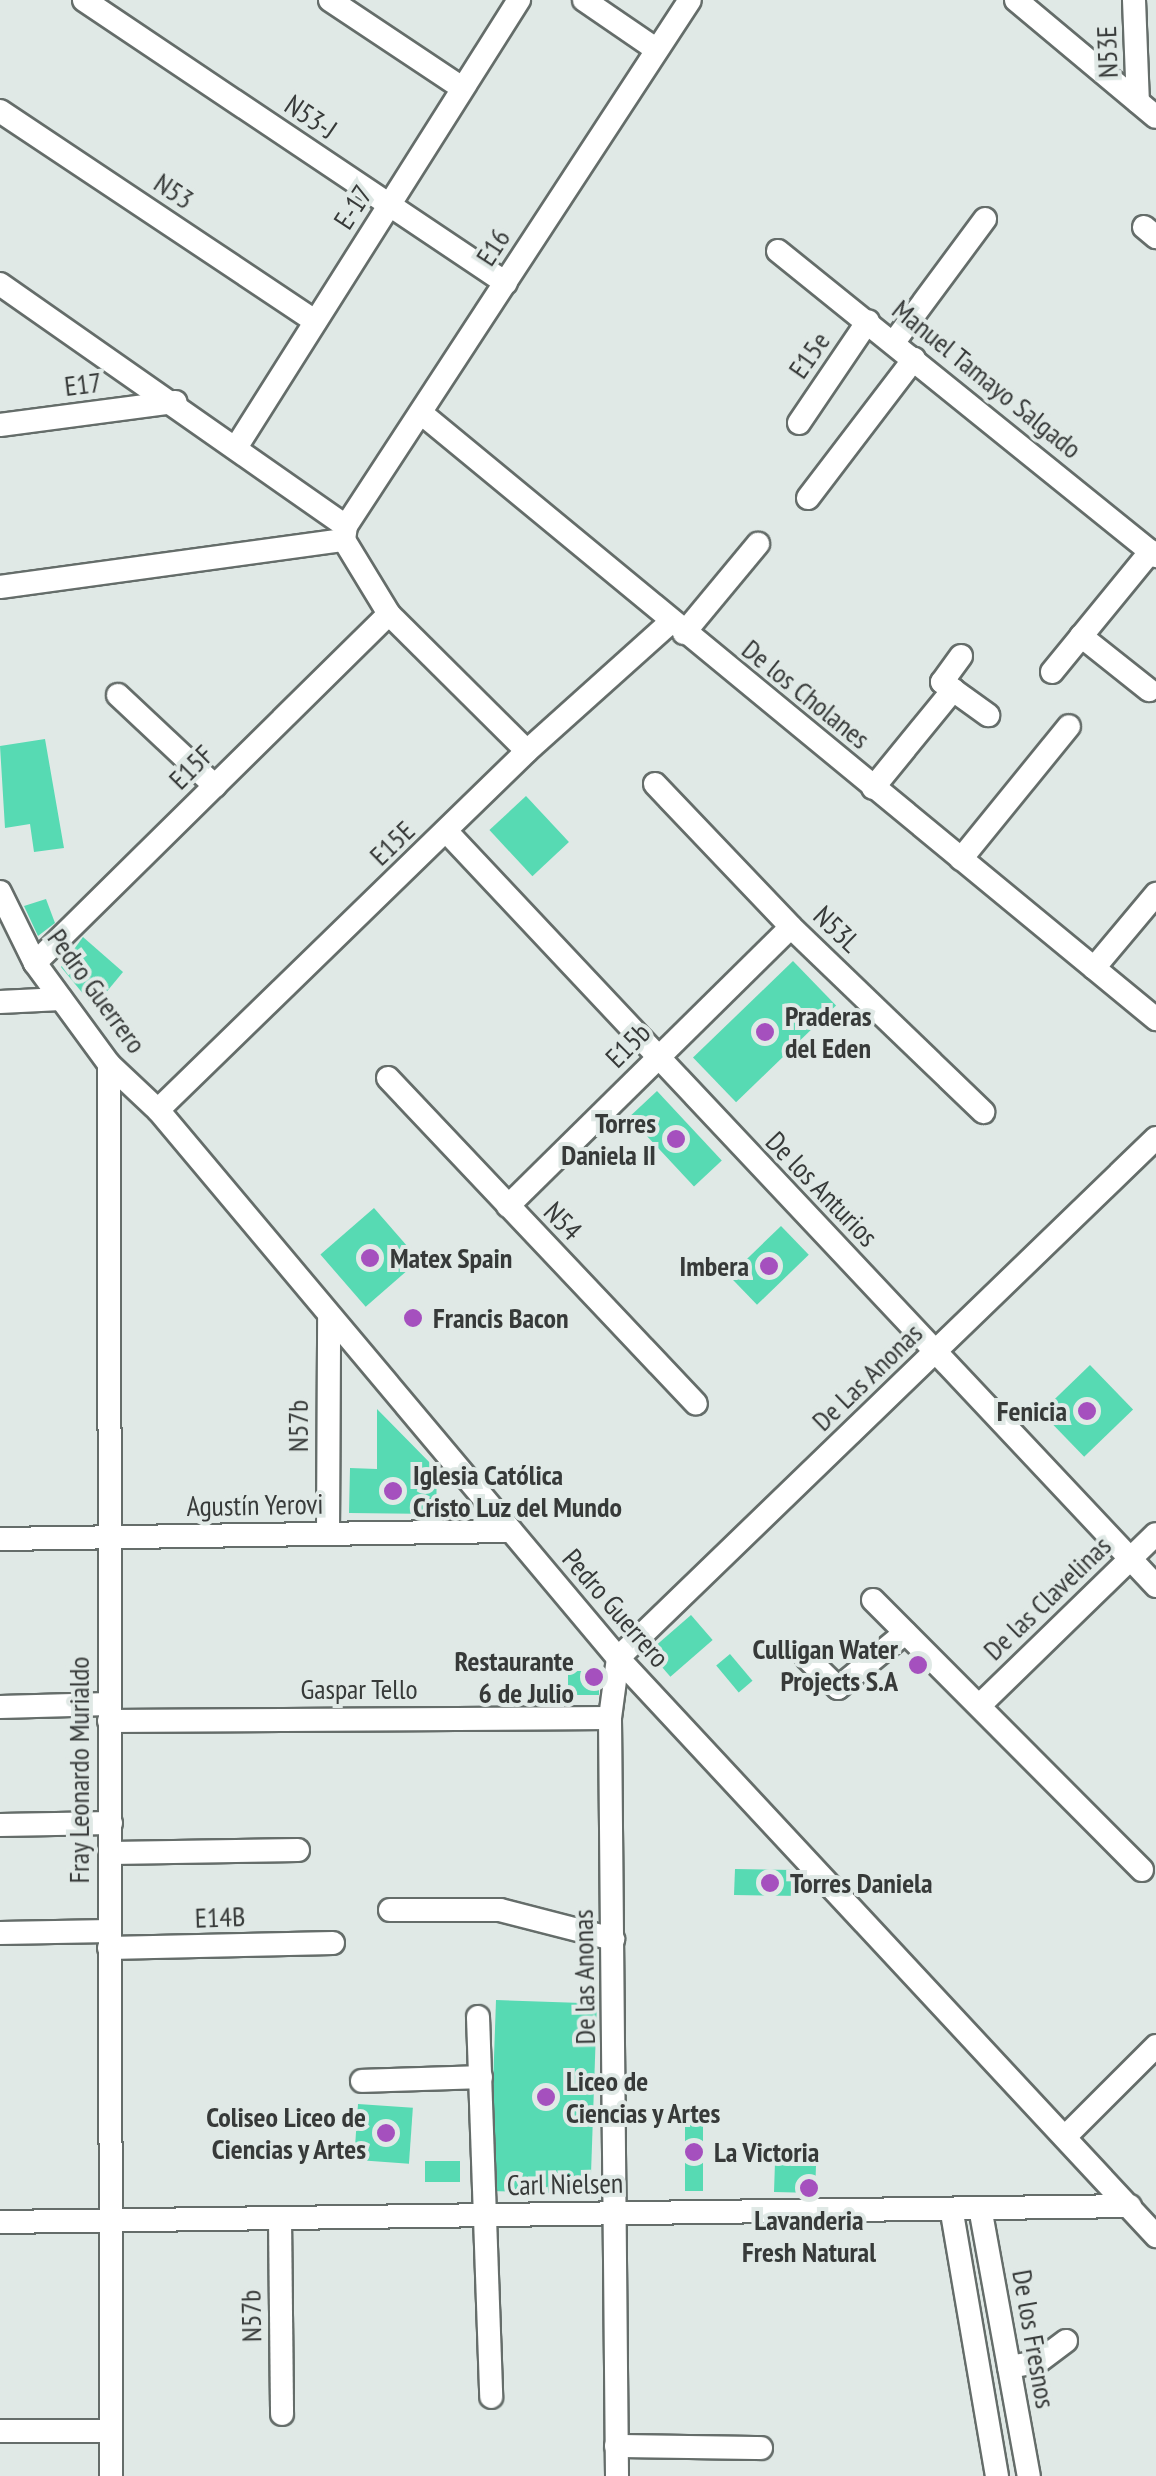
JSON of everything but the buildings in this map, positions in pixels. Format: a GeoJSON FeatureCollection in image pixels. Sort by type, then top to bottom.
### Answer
{"type":"FeatureCollection","features":[{"type":"Feature","properties":{"kind":"street","name":"N53-J"},"geometry":{"type":"LineString","coordinates":[[84,0],[506,283]]}},
{"type":"Feature","properties":{"kind":"street"},"geometry":{"type":"LineString","coordinates":[[330,0],[462,88]]}},
{"type":"Feature","properties":{"kind":"street","name":"E-17"},"geometry":{"type":"LineString","coordinates":[[237,446],[519,0]]}},
{"type":"Feature","properties":{"kind":"street"},"geometry":{"type":"LineString","coordinates":[[584,0],[656,50]]}},
{"type":"Feature","properties":{"kind":"street","name":"E16"},"geometry":{"type":"LineString","coordinates":[[345,533],[690,0]]}},
{"type":"Feature","properties":{"kind":"street"},"geometry":{"type":"LineString","coordinates":[[1016,0],[1147,109]]}},
{"type":"Feature","properties":{"kind":"street","name":"N53E"},"geometry":{"type":"LineString","coordinates":[[1144,12],[1147,109]]}},
{"type":"Feature","properties":{"kind":"street","name":"N53"},"geometry":{"type":"LineString","coordinates":[[0,110],[314,321]]}},
{"type":"Feature","properties":{"kind":"street"},"geometry":{"type":"LineString","coordinates":[[894,342],[985,219]]}},
{"type":"Feature","properties":{"kind":"street","name":"Manuel Tamayo Salgado"},"geometry":{"type":"LineString","coordinates":[[778,252],[1153,554]]}},
{"type":"Feature","properties":{"kind":"street"},"geometry":{"type":"LineString","coordinates":[[0,284],[237,446],[345,533],[389,614],[526,751]]}},
{"type":"Feature","properties":{"kind":"street","name":"E15e"},"geometry":{"type":"LineString","coordinates":[[798,422],[868,322]]}},
{"type":"Feature","properties":{"kind":"street"},"geometry":{"type":"LineString","coordinates":[[808,498],[914,359]]}},
{"type":"Feature","properties":{"kind":"street","name":"E17"},"geometry":{"type":"LineString","coordinates":[[0,425],[174,402]]}},
{"type":"Feature","properties":{"kind":"street","name":"De los Cholanes"},"geometry":{"type":"LineString","coordinates":[[421,412],[961,860],[1094,968],[1152,1007]]}},
{"type":"Feature","properties":{"kind":"street"},"geometry":{"type":"LineString","coordinates":[[0,587],[345,533]]}},
{"type":"Feature","properties":{"kind":"street","name":"E15E"},"geometry":{"type":"LineString","coordinates":[[158,1110],[526,751],[677,628],[758,544]]}},
{"type":"Feature","properties":{"kind":"street"},"geometry":{"type":"LineString","coordinates":[[1052,672],[1153,554]]}},
{"type":"Feature","properties":{"kind":"street","name":"E15F"},"geometry":{"type":"LineString","coordinates":[[35,962],[389,614]]}},
{"type":"Feature","properties":{"kind":"street"},"geometry":{"type":"LineString","coordinates":[[1081,636],[1149,690]]}},
{"type":"Feature","properties":{"kind":"street"},"geometry":{"type":"LineString","coordinates":[[961,656],[942,682],[988,715]]}},
{"type":"Feature","properties":{"kind":"street"},"geometry":{"type":"LineString","coordinates":[[873,788],[953,690]]}},
{"type":"Feature","properties":{"kind":"street"},"geometry":{"type":"LineString","coordinates":[[118,695],[215,786]]}},
{"type":"Feature","properties":{"kind":"street"},"geometry":{"type":"LineString","coordinates":[[961,860],[1069,726]]}},
{"type":"Feature","properties":{"kind":"street","name":"N53L"},"geometry":{"type":"LineString","coordinates":[[655,784],[791,927],[983,1112]]}},
{"type":"Feature","properties":{"kind":"street","name":"De los Anturios"},"geometry":{"type":"LineString","coordinates":[[447,832],[1156,1586]]}},
{"type":"Feature","properties":{"kind":"street","name":"Pedro Guerrero"},"geometry":{"type":"LineString","coordinates":[[0,892],[35,962],[109,1064],[158,1110],[618,1658],[1067,2135],[1156,2236]]}},
{"type":"Feature","properties":{"kind":"street"},"geometry":{"type":"LineString","coordinates":[[1094,968],[1156,894]]}},
{"type":"Feature","properties":{"kind":"street","name":"E15b"},"geometry":{"type":"LineString","coordinates":[[508,1206],[791,927]]}},
{"type":"Feature","properties":{"kind":"street"},"geometry":{"type":"LineString","coordinates":[[0,1002],[61,999]]}},
{"type":"Feature","properties":{"kind":"street","name":"Fray Leonardo Murialdo"},"geometry":{"type":"LineString","coordinates":[[109,1064],[111,2476]]}},
{"type":"Feature","properties":{"kind":"street","name":"N54"},"geometry":{"type":"LineString","coordinates":[[388,1078],[696,1404]]}},
{"type":"Feature","properties":{"kind":"street","name":"De Las Anonas"},"geometry":{"type":"LineString","coordinates":[[618,1658],[1156,1138]]}},
{"type":"Feature","properties":{"kind":"street","name":"N57b"},"geometry":{"type":"LineString","coordinates":[[328,1534],[329,1318]]}},
{"type":"Feature","properties":{"kind":"street","name":"Agustín Yerovi"},"geometry":{"type":"LineString","coordinates":[[0,1539],[510,1531]]}},
{"type":"Feature","properties":{"kind":"street","name":"De las Clavelinas"},"geometry":{"type":"LineString","coordinates":[[980,1705],[1156,1534]]}},
{"type":"Feature","properties":{"kind":"street"},"geometry":{"type":"LineString","coordinates":[[873,1600],[1142,1870]]}},
{"type":"Feature","properties":{"kind":"street"},"geometry":{"type":"LineString","coordinates":[[807,1658],[838,1688],[905,1633]]}},
{"type":"Feature","properties":{"kind":"street","name":"De las Anonas"},"geometry":{"type":"LineString","coordinates":[[617,2476],[610,1718],[618,1658]]}},
{"type":"Feature","properties":{"kind":"street","name":"Gaspar Tello"},"geometry":{"type":"LineString","coordinates":[[0,1707],[109,1712],[610,1718]]}},
{"type":"Feature","properties":{"kind":"street"},"geometry":{"type":"LineString","coordinates":[[0,1824],[111,1823]]}},
{"type":"Feature","properties":{"kind":"street"},"geometry":{"type":"LineString","coordinates":[[111,1853],[298,1850]]}},
{"type":"Feature","properties":{"kind":"street"},"geometry":{"type":"LineString","coordinates":[[390,1910],[500,1910],[613,1939]]}},
{"type":"Feature","properties":{"kind":"street","name":"E14B"},"geometry":{"type":"LineString","coordinates":[[0,1933],[334,1943]]}},
{"type":"Feature","properties":{"kind":"street"},"geometry":{"type":"LineString","coordinates":[[478,2017],[491,2397]]}},
{"type":"Feature","properties":{"kind":"street"},"geometry":{"type":"LineString","coordinates":[[1067,2135],[1156,2046]]}},
{"type":"Feature","properties":{"kind":"street"},"geometry":{"type":"LineString","coordinates":[[362,2081],[481,2076]]}},
{"type":"Feature","properties":{"kind":"street","name":"Carl Nielsen"},"geometry":{"type":"LineString","coordinates":[[0,2222],[617,2213],[981,2213],[1130,2206]]}},
{"type":"Feature","properties":{"kind":"street"},"geometry":{"type":"LineString","coordinates":[[952,2213],[998,2476]]}},
{"type":"Feature","properties":{"kind":"street","name":"De los Fresnos"},"geometry":{"type":"LineString","coordinates":[[981,2213],[1028,2476]]}},
{"type":"Feature","properties":{"kind":"street","name":"N57b"},"geometry":{"type":"LineString","coordinates":[[280,2218],[282,2414]]}},
{"type":"Feature","properties":{"kind":"street"},"geometry":{"type":"LineString","coordinates":[[1009,2367],[1038,2362],[1066,2340]]}},
{"type":"Feature","properties":{"kind":"street"},"geometry":{"type":"LineString","coordinates":[[0,2430],[110,2431]]}},
{"type":"Feature","properties":{"kind":"street"},"geometry":{"type":"LineString","coordinates":[[616,2446],[762,2448]]}},
{"type":"Feature","properties":{"kind":"place","name":"Praderas del Eden"},"geometry":{"type":"Point","coordinates":[765,1032]}},
{"type":"Feature","properties":{"kind":"place","name":"Torres Daniela II"},"geometry":{"type":"Point","coordinates":[676,1139]}},
{"type":"Feature","properties":{"kind":"place","name":"Matex Spain"},"geometry":{"type":"Point","coordinates":[370,1258]}},
{"type":"Feature","properties":{"kind":"place","name":"Imbera"},"geometry":{"type":"Point","coordinates":[769,1266]}},
{"type":"Feature","properties":{"kind":"place","name":"Francis Bacon"},"geometry":{"type":"Point","coordinates":[413,1318]}},
{"type":"Feature","properties":{"kind":"place","name":"Fenicia"},"geometry":{"type":"Point","coordinates":[1087,1411]}},
{"type":"Feature","properties":{"kind":"place","name":"Iglesia Católica Cristo Luz del Mundo"},"geometry":{"type":"Point","coordinates":[393,1491]}},
{"type":"Feature","properties":{"kind":"place","name":"Culligan Water Projects S.A"},"geometry":{"type":"Point","coordinates":[918,1665]}},
{"type":"Feature","properties":{"kind":"place","name":"Restaurante 6 de Julio"},"geometry":{"type":"Point","coordinates":[594,1677]}},
{"type":"Feature","properties":{"kind":"place","name":"Torres Daniela"},"geometry":{"type":"Point","coordinates":[770,1883]}},
{"type":"Feature","properties":{"kind":"place","name":"Liceo de Ciencias y Artes"},"geometry":{"type":"Point","coordinates":[546,2097]}},
{"type":"Feature","properties":{"kind":"place","name":"Coliseo Liceo de Ciencias y Artes"},"geometry":{"type":"Point","coordinates":[386,2133]}},
{"type":"Feature","properties":{"kind":"place","name":"La Victoria"},"geometry":{"type":"Point","coordinates":[694,2152]}},
{"type":"Feature","properties":{"kind":"place","name":"Lavanderia Fresh Natural"},"geometry":{"type":"Point","coordinates":[809,2188]}}]}
